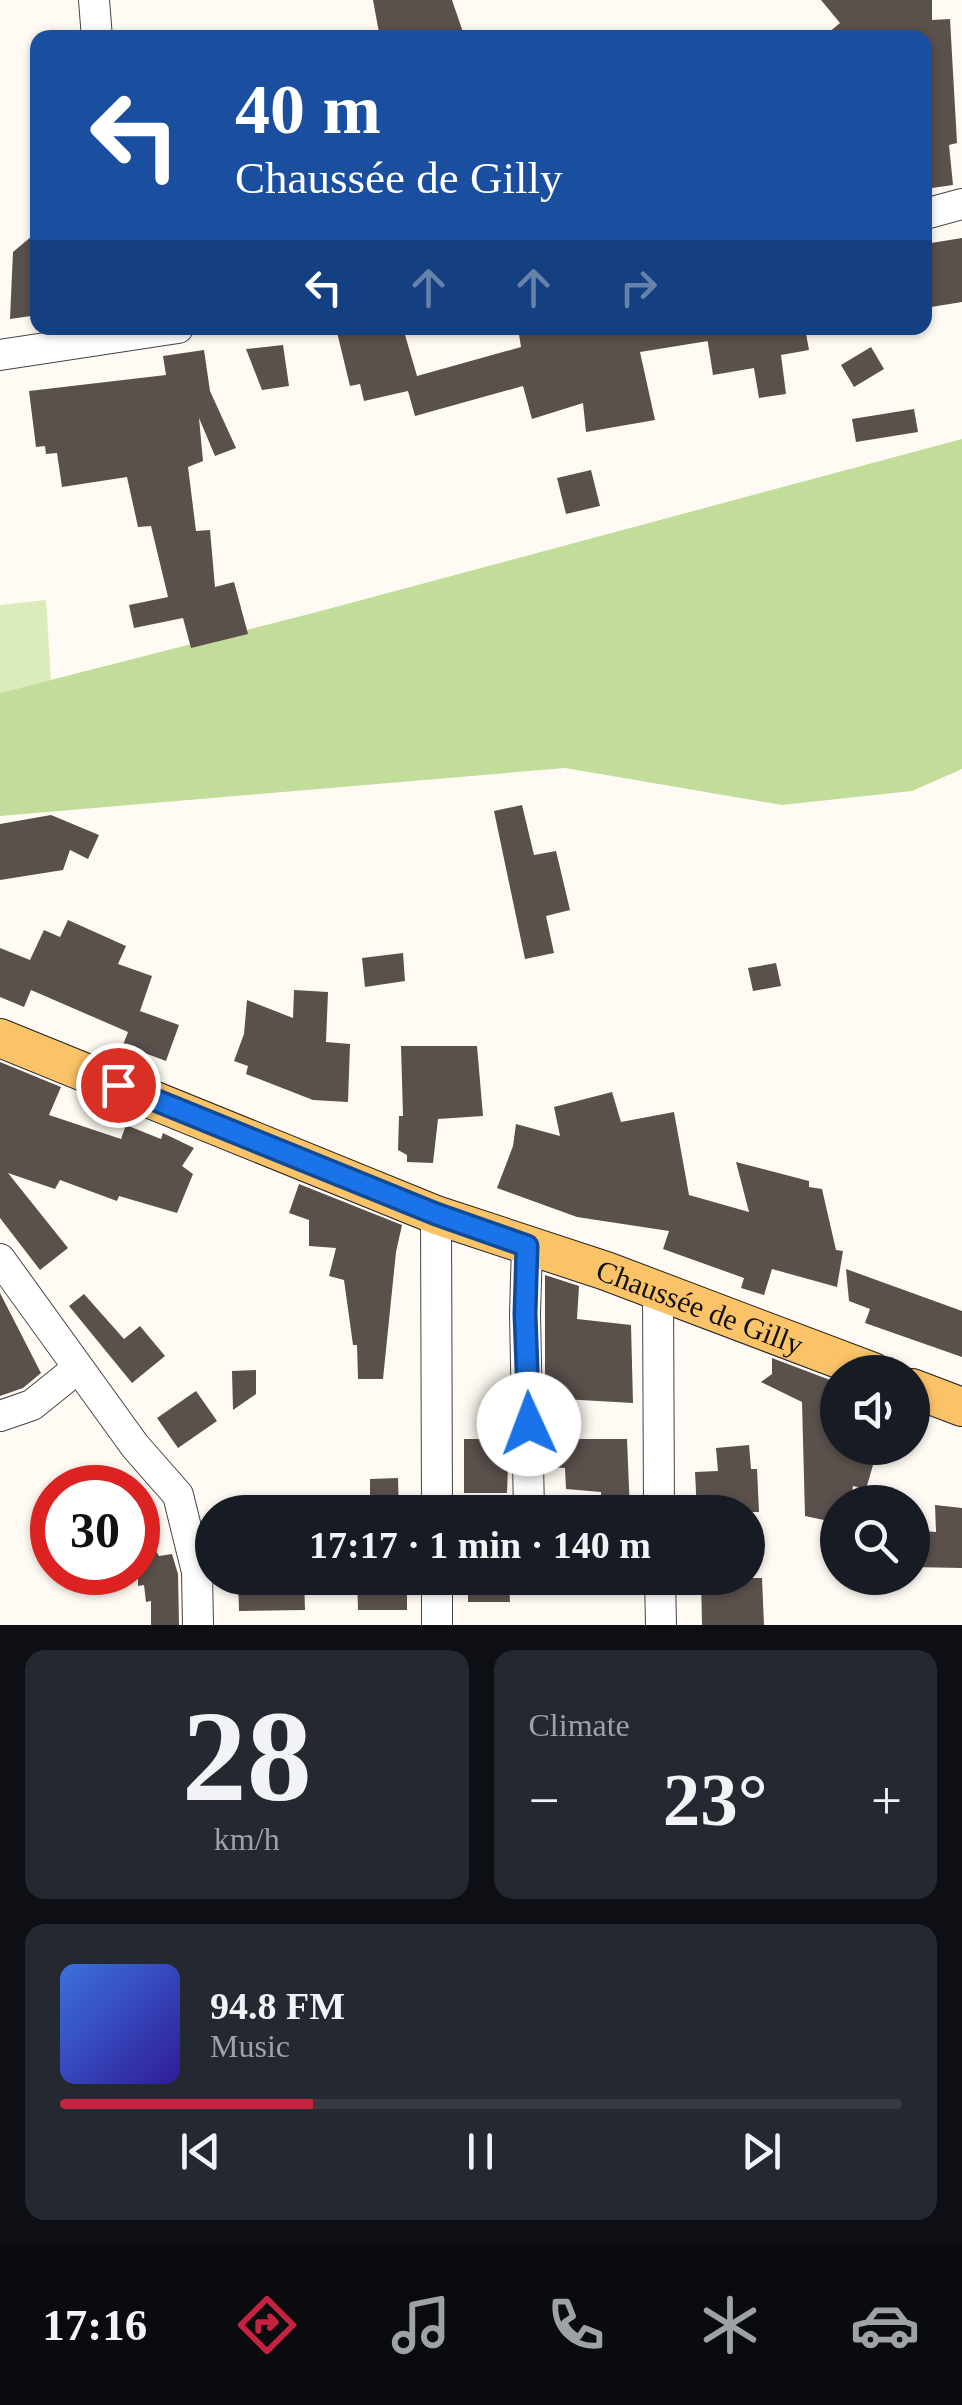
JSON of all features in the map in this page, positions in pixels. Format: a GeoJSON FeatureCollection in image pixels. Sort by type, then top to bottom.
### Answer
{"type":"FeatureCollection","features":[{"type":"Feature","properties":{"kind":"main road","name":"Chaussée de Gilly"},"geometry":{"type":"LineString","coordinates":[[0,1038],[436,1214],[658,1290],[828,1355]]}},
{"type":"Feature","properties":{"kind":"main road"},"geometry":{"type":"LineString","coordinates":[[930,1395],[962,1407]]}},
{"type":"Feature","properties":{"kind":"street"},"geometry":{"type":"LineString","coordinates":[[94,0],[96,30]]}},
{"type":"Feature","properties":{"kind":"street"},"geometry":{"type":"LineString","coordinates":[[932,212],[962,204]]}},
{"type":"Feature","properties":{"kind":"street"},"geometry":{"type":"LineString","coordinates":[[0,355],[100,335]]}},
{"type":"Feature","properties":{"kind":"street"},"geometry":{"type":"LineString","coordinates":[[436,1214],[436,1495]]}},
{"type":"Feature","properties":{"kind":"street"},"geometry":{"type":"LineString","coordinates":[[527,1246],[529,1495]]}},
{"type":"Feature","properties":{"kind":"street"},"geometry":{"type":"LineString","coordinates":[[0,1259],[135,1446],[178,1495],[197,1572],[198,1625]]}},
{"type":"Feature","properties":{"kind":"street"},"geometry":{"type":"LineString","coordinates":[[658,1290],[658,1495]]}},
{"type":"Feature","properties":{"kind":"street"},"geometry":{"type":"LineString","coordinates":[[0,1416],[32,1405],[78,1368]]}},
{"type":"Feature","properties":{"kind":"street"},"geometry":{"type":"LineString","coordinates":[[437,1595],[437,1625]]}},
{"type":"Feature","properties":{"kind":"street"},"geometry":{"type":"LineString","coordinates":[[660,1595],[661,1625]]}},
{"type":"Feature","properties":{"kind":"green space"},"geometry":{"type":"Polygon","coordinates":[[[962,439],[962,769],[912,791],[782,805],[565,768],[0,816],[0,693],[962,439]]]}},
{"type":"Feature","properties":{"kind":"green space"},"geometry":{"type":"Polygon","coordinates":[[[46,600],[51,680],[0,693],[0,605],[46,600]]]}},
{"type":"Feature","properties":{"kind":"building"},"geometry":{"type":"Polygon","coordinates":[[[373,0],[452,0],[462,30],[379,30],[373,0]]]}},
{"type":"Feature","properties":{"kind":"building"},"geometry":{"type":"Polygon","coordinates":[[[821,0],[932,0],[932,20],[950,19],[957,143],[949,145],[953,185],[932,188],[932,30],[832,30],[840,23],[821,0]]]}},
{"type":"Feature","properties":{"kind":"building"},"geometry":{"type":"Polygon","coordinates":[[[30,238],[30,316],[10,319],[13,252],[30,238]]]}},
{"type":"Feature","properties":{"kind":"building"},"geometry":{"type":"Polygon","coordinates":[[[962,238],[962,302],[932,307],[932,243],[962,238]]]}},
{"type":"Feature","properties":{"kind":"building"},"geometry":{"type":"Polygon","coordinates":[[[338,335],[405,335],[417,376],[521,347],[519,335],[806,335],[809,350],[781,355],[786,394],[759,398],[754,368],[713,375],[708,341],[640,352],[655,420],[586,432],[583,403],[532,419],[523,386],[415,416],[408,391],[364,401],[360,384],[350,386],[338,335]]]}},
{"type":"Feature","properties":{"kind":"building"},"geometry":{"type":"Polygon","coordinates":[[[283,345],[289,386],[262,390],[246,349],[283,345]]]}},
{"type":"Feature","properties":{"kind":"building"},"geometry":{"type":"Polygon","coordinates":[[[871,347],[884,369],[854,387],[841,365],[871,347]]]}},
{"type":"Feature","properties":{"kind":"building"},"geometry":{"type":"Polygon","coordinates":[[[204,350],[210,391],[236,448],[215,456],[199,418],[203,461],[188,467],[196,531],[210,530],[215,587],[234,582],[248,634],[191,648],[183,618],[134,628],[129,605],[168,597],[151,526],[138,527],[127,477],[62,487],[57,453],[46,454],[45,446],[36,447],[29,391],[166,375],[163,356],[204,350]]]}},
{"type":"Feature","properties":{"kind":"building"},"geometry":{"type":"Polygon","coordinates":[[[914,409],[918,432],[856,442],[852,419],[914,409]]]}},
{"type":"Feature","properties":{"kind":"building"},"geometry":{"type":"Polygon","coordinates":[[[591,470],[600,506],[566,514],[557,478],[591,470]]]}},
{"type":"Feature","properties":{"kind":"building"},"geometry":{"type":"Polygon","coordinates":[[[522,805],[534,855],[556,851],[570,910],[546,916],[554,953],[525,959],[494,811],[522,805]]]}},
{"type":"Feature","properties":{"kind":"building"},"geometry":{"type":"Polygon","coordinates":[[[51,815],[99,835],[88,859],[70,850],[63,870],[0,880],[0,824],[51,815]]]}},
{"type":"Feature","properties":{"kind":"building"},"geometry":{"type":"Polygon","coordinates":[[[68,920],[126,946],[118,964],[152,976],[140,1011],[179,1025],[166,1061],[123,1045],[128,1032],[31,990],[24,1007],[0,997],[0,948],[30,960],[44,930],[60,937],[68,920]]]}},
{"type":"Feature","properties":{"kind":"building"},"geometry":{"type":"Polygon","coordinates":[[[403,953],[405,981],[365,987],[362,958],[403,953]]]}},
{"type":"Feature","properties":{"kind":"building"},"geometry":{"type":"Polygon","coordinates":[[[776,963],[781,986],[753,991],[748,968],[776,963]]]}},
{"type":"Feature","properties":{"kind":"building"},"geometry":{"type":"Polygon","coordinates":[[[294,990],[328,992],[326,1042],[350,1044],[348,1102],[313,1100],[246,1074],[248,1066],[234,1061],[244,1034],[247,1000],[293,1018],[294,990]]]}},
{"type":"Feature","properties":{"kind":"building"},"geometry":{"type":"Polygon","coordinates":[[[401,1046],[477,1046],[483,1116],[438,1119],[433,1163],[407,1162],[407,1155],[398,1150],[399,1116],[403,1116],[401,1046]]]}},
{"type":"Feature","properties":{"kind":"building"},"geometry":{"type":"Polygon","coordinates":[[[0,1062],[61,1087],[49,1115],[121,1139],[126,1125],[161,1139],[163,1133],[194,1148],[182,1166],[193,1174],[177,1213],[119,1196],[117,1201],[60,1180],[55,1189],[8,1173],[68,1248],[40,1270],[0,1218],[0,1062]]]}},
{"type":"Feature","properties":{"kind":"building"},"geometry":{"type":"Polygon","coordinates":[[[612,1092],[621,1122],[674,1112],[689,1195],[749,1212],[736,1162],[809,1181],[809,1187],[822,1189],[836,1250],[843,1251],[837,1287],[772,1269],[764,1295],[741,1288],[744,1278],[663,1249],[669,1231],[577,1217],[497,1188],[513,1146],[516,1124],[560,1136],[554,1107],[612,1092]]]}},
{"type":"Feature","properties":{"kind":"building"},"geometry":{"type":"Polygon","coordinates":[[[299,1184],[402,1225],[383,1379],[358,1379],[357,1345],[353,1345],[344,1280],[329,1276],[336,1248],[309,1246],[309,1220],[289,1213],[299,1184]]]}},
{"type":"Feature","properties":{"kind":"building"},"geometry":{"type":"Polygon","coordinates":[[[846,1269],[962,1311],[962,1357],[865,1323],[870,1309],[849,1301],[846,1269]]]}},
{"type":"Feature","properties":{"kind":"building"},"geometry":{"type":"Polygon","coordinates":[[[545,1275],[579,1286],[577,1319],[631,1325],[633,1403],[545,1398],[545,1275]]]}},
{"type":"Feature","properties":{"kind":"building"},"geometry":{"type":"Polygon","coordinates":[[[0,1293],[41,1373],[23,1388],[0,1396],[0,1293]]]}},
{"type":"Feature","properties":{"kind":"building"},"geometry":{"type":"Polygon","coordinates":[[[84,1294],[124,1339],[140,1326],[165,1356],[132,1383],[69,1306],[84,1294]]]}},
{"type":"Feature","properties":{"kind":"building"},"geometry":{"type":"Polygon","coordinates":[[[772,1358],[820,1376],[820,1465],[873,1465],[867,1485],[820,1485],[820,1519],[805,1516],[802,1402],[761,1382],[772,1374],[772,1358]]]}},
{"type":"Feature","properties":{"kind":"building"},"geometry":{"type":"Polygon","coordinates":[[[256,1370],[256,1394],[233,1410],[232,1371],[256,1370]]]}},
{"type":"Feature","properties":{"kind":"building"},"geometry":{"type":"Polygon","coordinates":[[[196,1391],[217,1421],[178,1448],[157,1418],[196,1391]]]}},
{"type":"Feature","properties":{"kind":"building"},"geometry":{"type":"Polygon","coordinates":[[[464,1439],[509,1439],[507,1493],[464,1493],[464,1439]]]}},
{"type":"Feature","properties":{"kind":"building"},"geometry":{"type":"Polygon","coordinates":[[[546,1439],[627,1439],[629,1495],[566,1489],[565,1468],[547,1467],[546,1439]]]}},
{"type":"Feature","properties":{"kind":"building"},"geometry":{"type":"Polygon","coordinates":[[[749,1445],[751,1469],[757,1469],[758,1495],[696,1495],[695,1472],[718,1471],[716,1448],[749,1445]]]}},
{"type":"Feature","properties":{"kind":"building"},"geometry":{"type":"Polygon","coordinates":[[[398,1478],[398,1495],[370,1495],[370,1479],[398,1478]]]}},
{"type":"Feature","properties":{"kind":"building"},"geometry":{"type":"Polygon","coordinates":[[[935,1505],[962,1508],[962,1568],[930,1567],[930,1532],[936,1532],[935,1505]]]}},
{"type":"Feature","properties":{"kind":"building"},"geometry":{"type":"Polygon","coordinates":[[[172,1554],[178,1574],[179,1625],[151,1625],[151,1601],[146,1602],[145,1595],[160,1595],[160,1556],[172,1554]]]}},
{"type":"Feature","properties":{"kind":"building"},"geometry":{"type":"Polygon","coordinates":[[[239,1595],[305,1595],[305,1610],[239,1611],[239,1595]]]}},
{"type":"Feature","properties":{"kind":"building"},"geometry":{"type":"Polygon","coordinates":[[[358,1595],[407,1595],[407,1610],[358,1610],[358,1595]]]}},
{"type":"Feature","properties":{"kind":"building"},"geometry":{"type":"Polygon","coordinates":[[[468,1595],[510,1595],[510,1602],[468,1602],[468,1595]]]}},
{"type":"Feature","properties":{"kind":"building"},"geometry":{"type":"Polygon","coordinates":[[[701,1595],[763,1595],[764,1625],[702,1625],[701,1595]]]}},
{"type":"Feature","properties":{"kind":"route"},"geometry":{"type":"LineString","coordinates":[[118,1085],[436,1214],[527,1246],[529,1424]]}}]}
